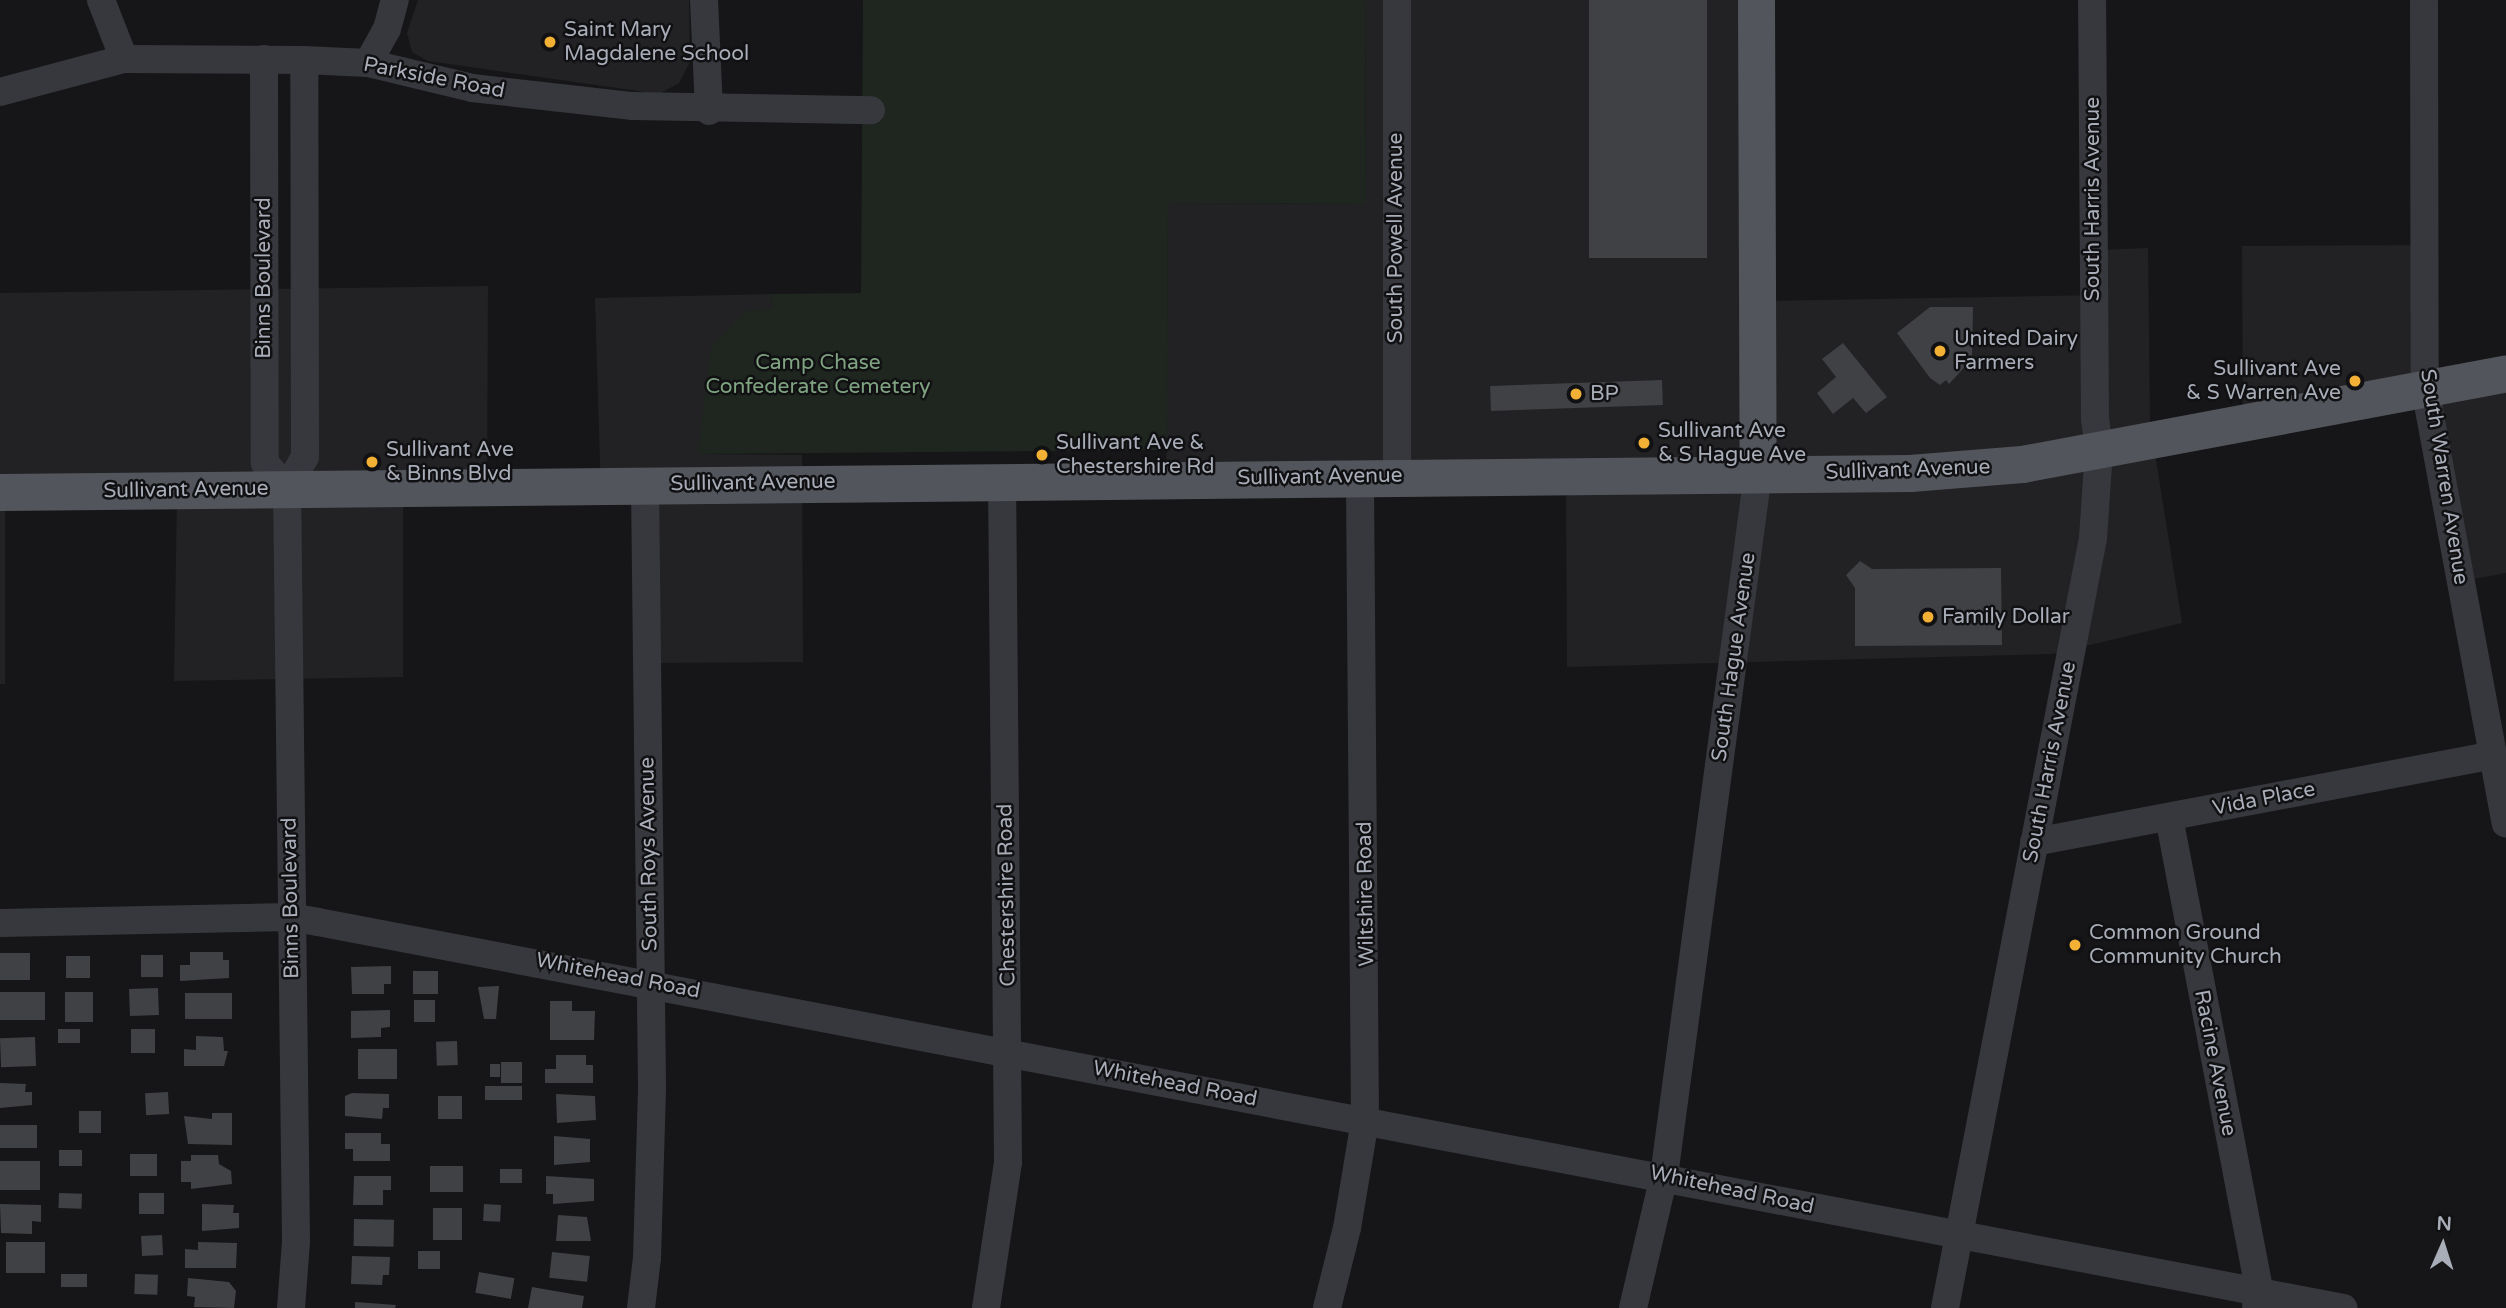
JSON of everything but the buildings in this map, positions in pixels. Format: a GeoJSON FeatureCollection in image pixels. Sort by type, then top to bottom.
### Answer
{"type":"FeatureCollection","features":[{"type":"Feature","properties":{"kind":"main road","name":"South Hague Avenue"},"geometry":{"type":"LineString","coordinates":[[1756,0],[1758,473]]}},
{"type":"Feature","properties":{"kind":"main road","name":"Sullivant Avenue"},"geometry":{"type":"LineString","coordinates":[[0,492],[1973,469],[2099,451],[2506,373]]}},
{"type":"Feature","properties":{"kind":"street"},"geometry":{"type":"LineString","coordinates":[[101,0],[124,59]]}},
{"type":"Feature","properties":{"kind":"street"},"geometry":{"type":"LineString","coordinates":[[368,63],[387,29],[395,0]]}},
{"type":"Feature","properties":{"kind":"street"},"geometry":{"type":"LineString","coordinates":[[704,0],[709,111]]}},
{"type":"Feature","properties":{"kind":"street","name":"South Powell Avenue"},"geometry":{"type":"LineString","coordinates":[[1397,0],[1397,476]]}},
{"type":"Feature","properties":{"kind":"street","name":"South Harris Avenue"},"geometry":{"type":"LineString","coordinates":[[1945,1308],[2093,538],[2099,451],[2095,419],[2092,0]]}},
{"type":"Feature","properties":{"kind":"street","name":"South Warren Avenue"},"geometry":{"type":"LineString","coordinates":[[2424,0],[2425,388],[2506,824]]}},
{"type":"Feature","properties":{"kind":"street","name":"Parkside Road"},"geometry":{"type":"LineString","coordinates":[[0,92],[124,59],[264,59],[368,63],[472,88],[709,111],[871,110]]}},
{"type":"Feature","properties":{"kind":"street","name":"Binns Boulevard"},"geometry":{"type":"LineString","coordinates":[[264,59],[265,463],[287,488]]}},
{"type":"Feature","properties":{"kind":"street","name":"Binns Boulevard"},"geometry":{"type":"LineString","coordinates":[[291,1308],[296,1241],[290,917],[287,488],[305,457],[304,60]]}},
{"type":"Feature","properties":{"kind":"street","name":"South Hague Avenue"},"geometry":{"type":"LineString","coordinates":[[1633,1308],[1664,1176],[1758,473]]}},
{"type":"Feature","properties":{"kind":"street","name":"Wiltshire Road"},"geometry":{"type":"LineString","coordinates":[[1327,1308],[1347,1228],[1365,1120],[1360,477]]}},
{"type":"Feature","properties":{"kind":"street","name":"Chestershire Road"},"geometry":{"type":"LineString","coordinates":[[986,1308],[1008,1162],[1002,480]]}},
{"type":"Feature","properties":{"kind":"street","name":"South Roys Avenue"},"geometry":{"type":"LineString","coordinates":[[641,1308],[648,1258],[650,983],[645,484]]}},
{"type":"Feature","properties":{"kind":"street","name":"Vida Place"},"geometry":{"type":"LineString","coordinates":[[2034,842],[2493,755]]}},
{"type":"Feature","properties":{"kind":"street","name":"Racine Avenue"},"geometry":{"type":"LineString","coordinates":[[2169,817],[2257,1299]]}},
{"type":"Feature","properties":{"kind":"street","name":"Whitehead Road"},"geometry":{"type":"LineString","coordinates":[[0,923],[290,917],[1664,1176],[1960,1234],[2257,1299],[2344,1308]]}},
{"type":"Feature","properties":{"kind":"shaded area","name":"Saint Mary Magdalene School"},"geometry":{"type":"Polygon","coordinates":[[[418,0],[689,0],[690,62],[679,83],[659,94],[428,61],[412,52],[407,33],[418,0]]]}},
{"type":"Feature","properties":{"kind":"shaded area"},"geometry":{"type":"Polygon","coordinates":[[[1365,0],[1763,0],[1763,301],[2101,295],[2100,250],[2148,248],[2150,422],[2182,623],[2052,654],[1567,667],[1566,486],[1166,493],[1168,203],[1366,204],[1365,0]]]}},
{"type":"Feature","properties":{"kind":"shaded area"},"geometry":{"type":"Polygon","coordinates":[[[2434,245],[2432,385],[2506,371],[2506,573],[2452,583],[2421,402],[2243,434],[2242,246],[2434,245]]]}},
{"type":"Feature","properties":{"kind":"shaded area"},"geometry":{"type":"Polygon","coordinates":[[[488,286],[487,494],[403,496],[403,677],[174,681],[177,496],[5,499],[5,684],[0,684],[0,293],[488,286]]]}},
{"type":"Feature","properties":{"kind":"shaded area"},"geometry":{"type":"Polygon","coordinates":[[[771,294],[772,309],[699,454],[802,455],[803,662],[653,663],[654,493],[601,495],[595,298],[771,294]]]}},
{"type":"Feature","properties":{"kind":"green space","name":"Camp Chase Confederate Cemetery"},"geometry":{"type":"Polygon","coordinates":[[[863,0],[1365,0],[1366,204],[1168,203],[1167,450],[698,454],[711,347],[747,310],[772,309],[771,294],[861,293],[863,0]]]}},
{"type":"Feature","properties":{"kind":"place","name":"Saint Mary Magdalene School"},"geometry":{"type":"Point","coordinates":[550,42]}},
{"type":"Feature","properties":{"kind":"place","name":"United Dairy Farmers"},"geometry":{"type":"Point","coordinates":[1940,351]}},
{"type":"Feature","properties":{"kind":"place","name":"Sullivant Ave & S Warren Ave"},"geometry":{"type":"Point","coordinates":[2355,381]}},
{"type":"Feature","properties":{"kind":"place","name":"BP"},"geometry":{"type":"Point","coordinates":[1576,394]}},
{"type":"Feature","properties":{"kind":"place","name":"Sullivant Ave & S Hague Ave"},"geometry":{"type":"Point","coordinates":[1644,443]}},
{"type":"Feature","properties":{"kind":"place","name":"Sullivant Ave & Chestershire Rd"},"geometry":{"type":"Point","coordinates":[1042,455]}},
{"type":"Feature","properties":{"kind":"place","name":"Sullivant Ave & Binns Blvd"},"geometry":{"type":"Point","coordinates":[372,462]}},
{"type":"Feature","properties":{"kind":"place","name":"Family Dollar"},"geometry":{"type":"Point","coordinates":[1928,617]}},
{"type":"Feature","properties":{"kind":"place","name":"Common Ground Community Church"},"geometry":{"type":"Point","coordinates":[2075,945]}}]}
